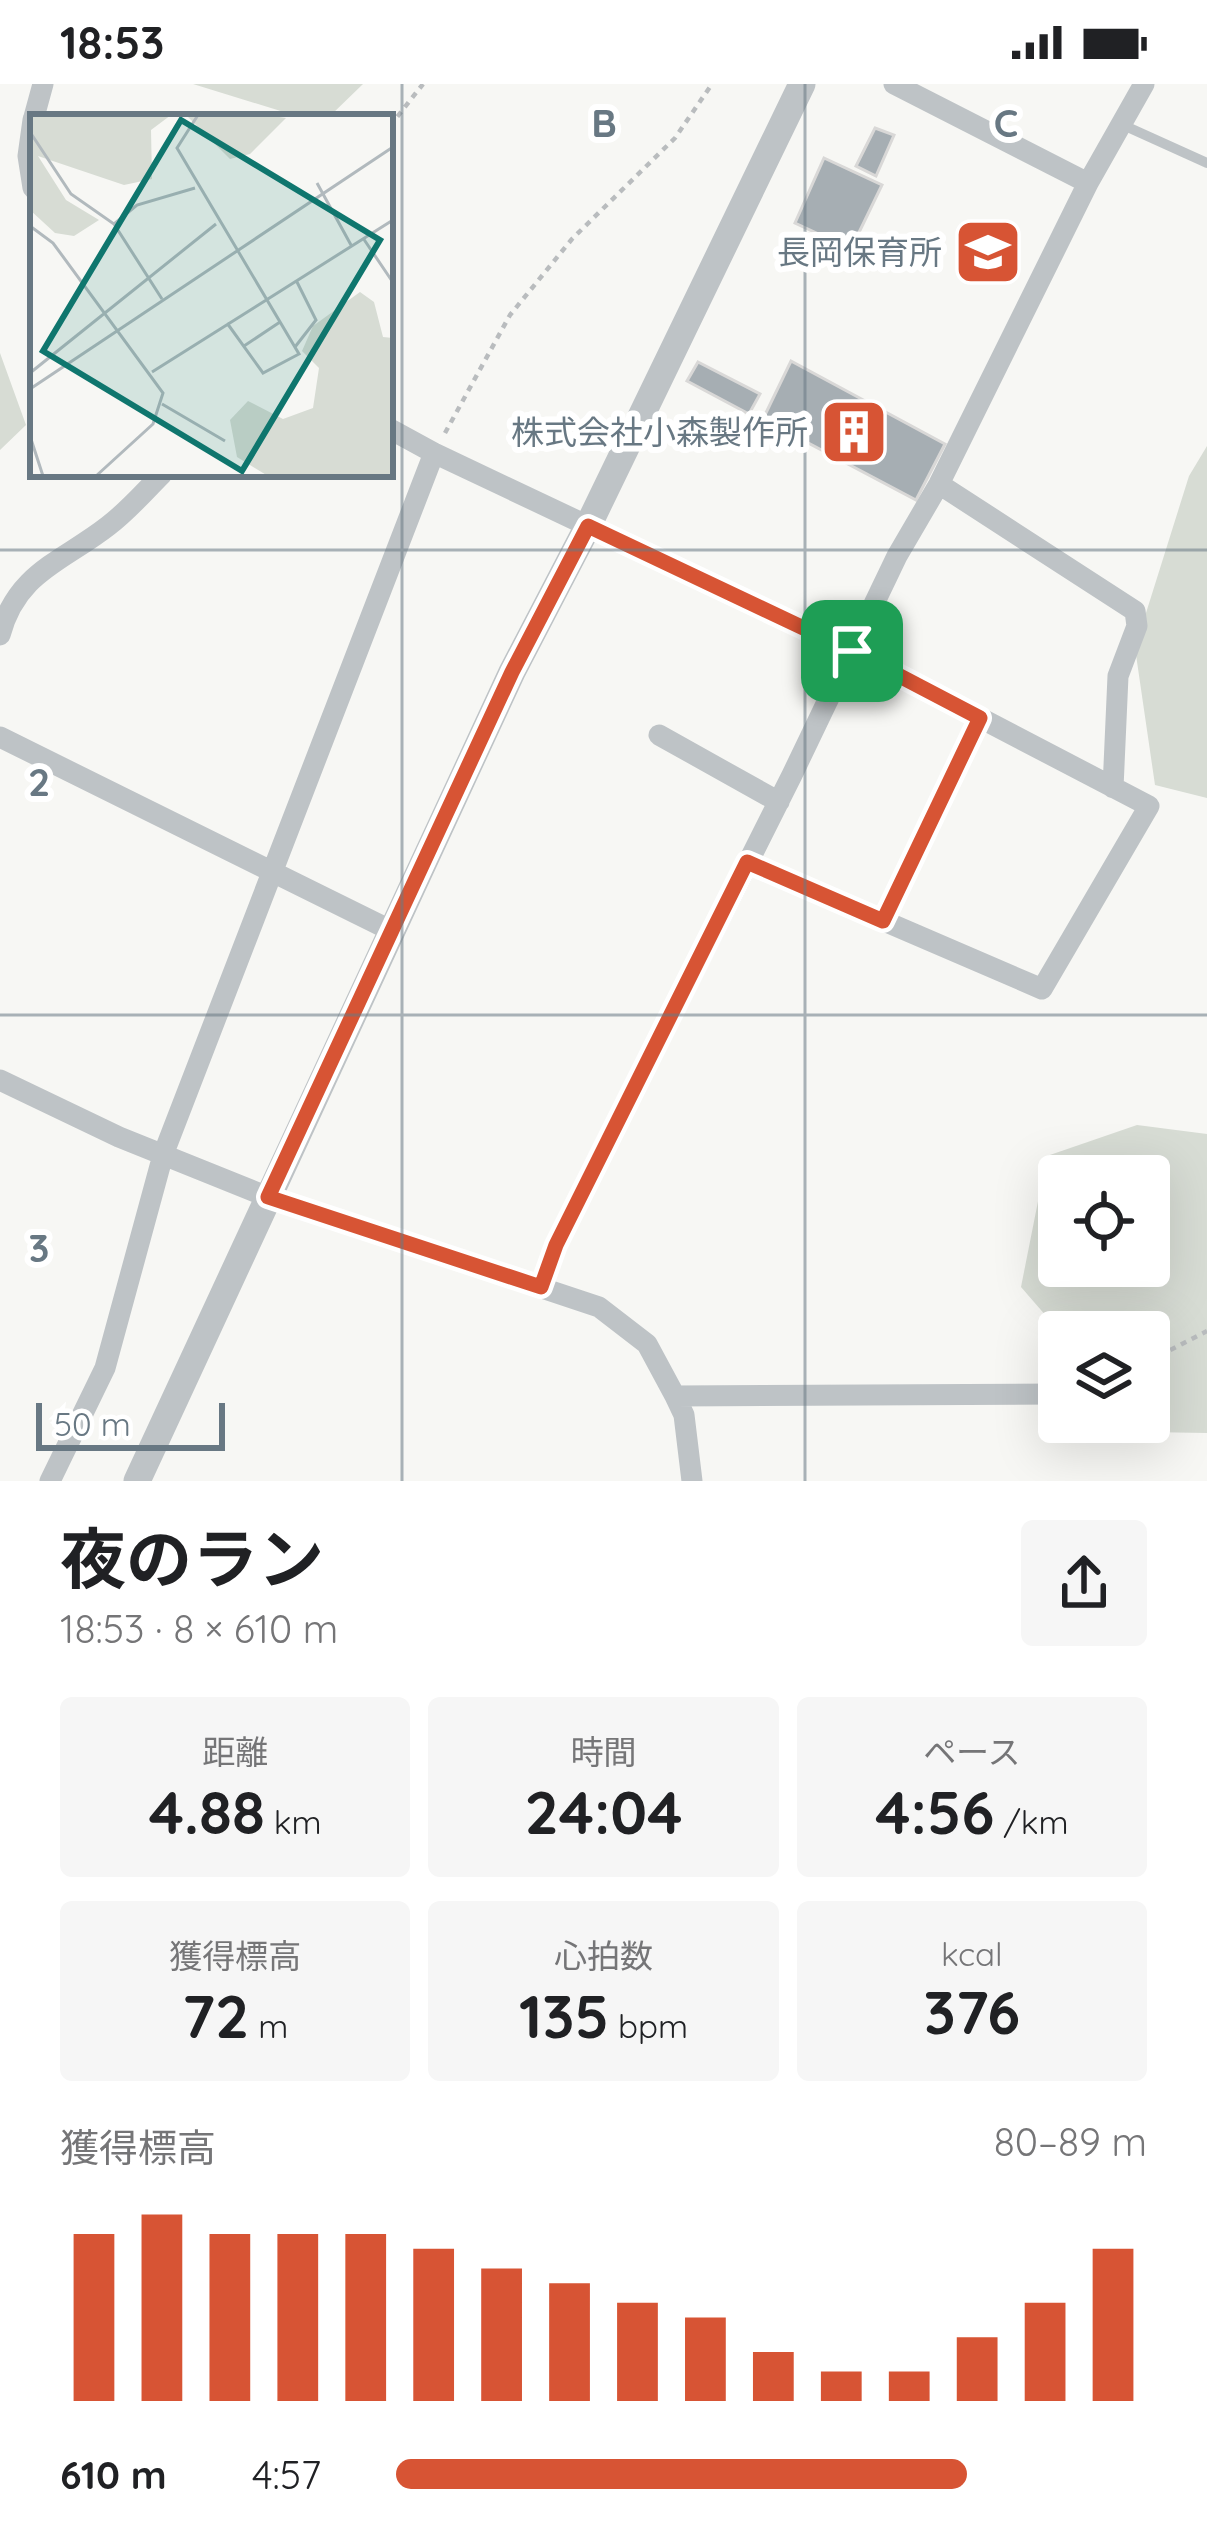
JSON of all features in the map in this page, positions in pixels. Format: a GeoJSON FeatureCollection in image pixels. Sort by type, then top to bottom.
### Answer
{"type":"FeatureCollection","features":[{"type":"Feature","properties":{"kind":"street"},"geometry":{"type":"LineString","coordinates":[[34,114],[43,84]]}},
{"type":"Feature","properties":{"kind":"street"},"geometry":{"type":"LineString","coordinates":[[137,1481],[512,672],[802,84]]}},
{"type":"Feature","properties":{"kind":"street"},"geometry":{"type":"LineString","coordinates":[[894,84],[1088,183]]}},
{"type":"Feature","properties":{"kind":"street"},"geometry":{"type":"LineString","coordinates":[[541,1287],[556,1245],[897,556],[938,484],[1088,183],[1144,84]]}},
{"type":"Feature","properties":{"kind":"street"},"geometry":{"type":"LineString","coordinates":[[393,431],[852,651],[1149,806],[1042,989],[747,862]]}},
{"type":"Feature","properties":{"kind":"street"},"geometry":{"type":"LineString","coordinates":[[50,1481],[105,1368],[163,1155],[434,453]]}},
{"type":"Feature","properties":{"kind":"street"},"geometry":{"type":"LineString","coordinates":[[0,635],[5,617],[32,576],[109,526],[159,477]]}},
{"type":"Feature","properties":{"kind":"street"},"geometry":{"type":"LineString","coordinates":[[938,484],[1135,611],[1137,626],[1118,676],[1113,788]]}},
{"type":"Feature","properties":{"kind":"street"},"geometry":{"type":"LineString","coordinates":[[883,921],[980,718]]}},
{"type":"Feature","properties":{"kind":"street"},"geometry":{"type":"LineString","coordinates":[[659,735],[778,802]]}},
{"type":"Feature","properties":{"kind":"street"},"geometry":{"type":"LineString","coordinates":[[0,737],[394,932]]}},
{"type":"Feature","properties":{"kind":"street"},"geometry":{"type":"LineString","coordinates":[[0,1080],[268,1197],[599,1307],[646,1344],[675,1396],[684,1415],[692,1481]]}},
{"type":"Feature","properties":{"kind":"street"},"geometry":{"type":"LineString","coordinates":[[675,1396],[1038,1394]]}},
{"type":"Feature","properties":{"kind":"lane"},"geometry":{"type":"LineString","coordinates":[[1123,124],[1207,163]]}},
{"type":"Feature","properties":{"kind":"path"},"geometry":{"type":"LineString","coordinates":[[393,122],[423,84]]}},
{"type":"Feature","properties":{"kind":"path"},"geometry":{"type":"LineString","coordinates":[[434,453],[510,315],[572,239],[675,138],[712,84]]}},
{"type":"Feature","properties":{"kind":"path"},"geometry":{"type":"LineString","coordinates":[[1170,1350],[1207,1331]]}},
{"type":"Feature","properties":{"kind":"shaded area"},"geometry":{"type":"Polygon","coordinates":[[[193,84],[363,84],[332,114],[290,114],[193,84]]]}},
{"type":"Feature","properties":{"kind":"shaded area"},"geometry":{"type":"Polygon","coordinates":[[[0,353],[26,425],[0,450],[0,353]]]}},
{"type":"Feature","properties":{"kind":"shaded area"},"geometry":{"type":"Polygon","coordinates":[[[1207,446],[1207,798],[1155,785],[1135,648],[1189,476],[1207,446]]]}},
{"type":"Feature","properties":{"kind":"shaded area"},"geometry":{"type":"Polygon","coordinates":[[[1137,1125],[1207,1134],[1207,1433],[1170,1432],[1170,1311],[1042,1311],[1021,1287],[1038,1201],[1038,1287],[1170,1287],[1170,1155],[1050,1155],[1137,1125]]]}},
{"type":"Feature","properties":{"kind":"building"},"geometry":{"type":"Polygon","coordinates":[[[875,128],[894,135],[876,176],[856,166],[875,128]]]}},
{"type":"Feature","properties":{"kind":"building"},"geometry":{"type":"Polygon","coordinates":[[[824,158],[882,185],[851,249],[795,223],[824,158]]]}},
{"type":"Feature","properties":{"kind":"building","name":"株式会社小森製作所"},"geometry":{"type":"Polygon","coordinates":[[[791,361],[945,444],[916,500],[763,419],[791,361]]]}},
{"type":"Feature","properties":{"kind":"building"},"geometry":{"type":"Polygon","coordinates":[[[698,362],[760,394],[749,414],[687,381],[698,362]]]}},
{"type":"Feature","properties":{"kind":"place","name":"長岡保育所"},"geometry":{"type":"Point","coordinates":[988,252]}},
{"type":"Feature","properties":{"kind":"place","name":"株式会社小森製作所"},"geometry":{"type":"Point","coordinates":[854,432]}},
{"type":"Feature","properties":{"kind":"route"},"geometry":{"type":"LineString","coordinates":[[588,526],[852,651],[980,718],[883,921],[747,862],[556,1245],[541,1287],[268,1197],[512,672],[588,526]]}}]}
